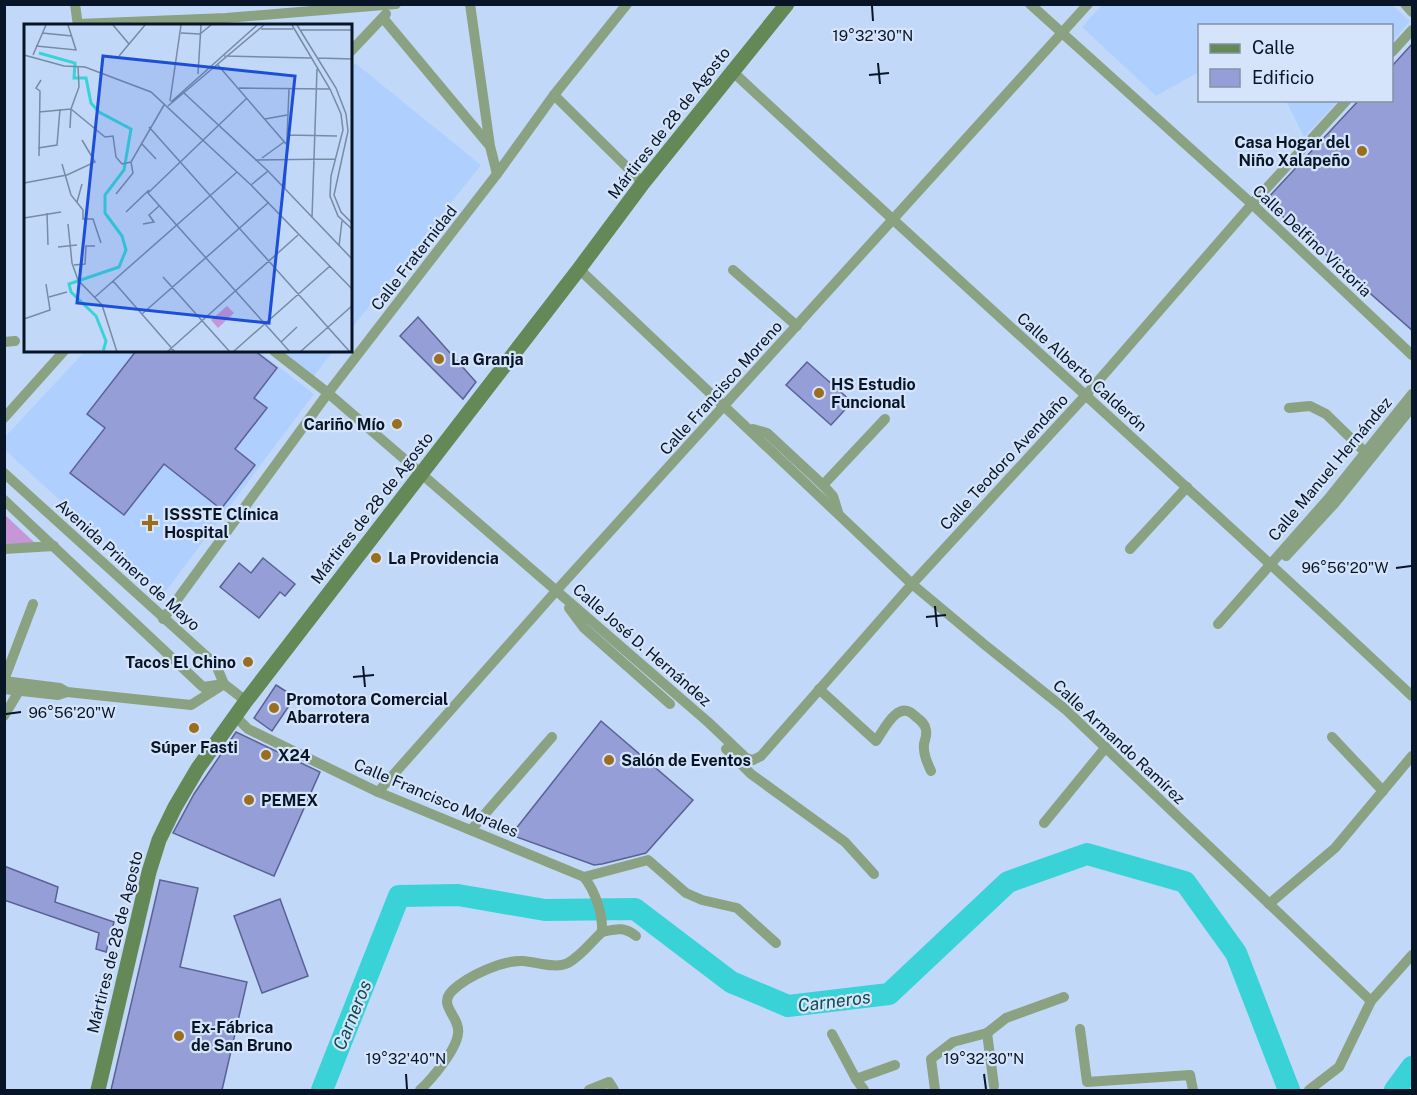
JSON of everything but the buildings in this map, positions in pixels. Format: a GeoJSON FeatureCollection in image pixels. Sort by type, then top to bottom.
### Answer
{"type":"FeatureCollection","features":[{"type":"Feature","properties":{"kind":"main road","name":"Mártires de 28 de Agosto"},"geometry":{"type":"LineString","coordinates":[[98,1090],[149,873],[159,840],[198,768],[246,701],[643,183],[787,4]]}},
{"type":"Feature","properties":{"kind":"street"},"geometry":{"type":"LineString","coordinates":[[75,4],[78,24]]}},
{"type":"Feature","properties":{"kind":"street"},"geometry":{"type":"LineString","coordinates":[[470,4],[490,146],[497,174]]}},
{"type":"Feature","properties":{"kind":"street","name":"Calle Fraternidad"},"geometry":{"type":"LineString","coordinates":[[163,618],[328,393],[497,174],[554,95],[627,4]]}},
{"type":"Feature","properties":{"kind":"street","name":"Calle Delfino Victoria"},"geometry":{"type":"LineString","coordinates":[[1030,4],[1252,204],[1413,355]]}},
{"type":"Feature","properties":{"kind":"street","name":"Calle Francisco Moreno"},"geometry":{"type":"LineString","coordinates":[[378,792],[556,591],[1088,4]]}},
{"type":"Feature","properties":{"kind":"street"},"geometry":{"type":"LineString","coordinates":[[1405,4],[1413,12]]}},
{"type":"Feature","properties":{"kind":"street"},"geometry":{"type":"LineString","coordinates":[[128,24],[227,22],[338,6],[396,5]]}},
{"type":"Feature","properties":{"kind":"street"},"geometry":{"type":"LineString","coordinates":[[352,50],[396,5]]}},
{"type":"Feature","properties":{"kind":"street"},"geometry":{"type":"LineString","coordinates":[[383,18],[490,146]]}},
{"type":"Feature","properties":{"kind":"street"},"geometry":{"type":"LineString","coordinates":[[1393,51],[1413,30]]}},
{"type":"Feature","properties":{"kind":"street","name":"Calle Alberto Calderón"},"geometry":{"type":"LineString","coordinates":[[732,72],[892,220],[1273,564],[1413,696]]}},
{"type":"Feature","properties":{"kind":"street"},"geometry":{"type":"LineString","coordinates":[[554,95],[643,183]]}},
{"type":"Feature","properties":{"kind":"street","name":"Calle Teodoro Avendaño"},"geometry":{"type":"LineString","coordinates":[[753,760],[761,756],[912,584],[1086,395],[1252,204],[1345,102]]}},
{"type":"Feature","properties":{"kind":"street","name":"Calle Armando Ramírez"},"geometry":{"type":"LineString","coordinates":[[579,268],[912,584],[1065,709],[1371,1001]]}},
{"type":"Feature","properties":{"kind":"street"},"geometry":{"type":"LineString","coordinates":[[733,270],[796,326]]}},
{"type":"Feature","properties":{"kind":"street"},"geometry":{"type":"LineString","coordinates":[[4,418],[63,352]]}},
{"type":"Feature","properties":{"kind":"street","name":"Calle José D. Hernández"},"geometry":{"type":"LineString","coordinates":[[275,352],[328,393],[422,473],[708,722],[746,758],[753,760]]}},
{"type":"Feature","properties":{"kind":"street","name":"Calle Manuel Hernández"},"geometry":{"type":"LineString","coordinates":[[1218,624],[1273,564],[1279,552],[1328,499],[1413,394]]}},
{"type":"Feature","properties":{"kind":"street"},"geometry":{"type":"LineString","coordinates":[[1289,408],[1310,406],[1326,414],[1365,452]]}},
{"type":"Feature","properties":{"kind":"street","name":"Calle Manuel Hernández"},"geometry":{"type":"LineString","coordinates":[[1273,564],[1284,558],[1334,504],[1413,407]]}},
{"type":"Feature","properties":{"kind":"street"},"geometry":{"type":"LineString","coordinates":[[823,485],[885,419]]}},
{"type":"Feature","properties":{"kind":"street","name":"Calle Armando Ramírez"},"geometry":{"type":"LineString","coordinates":[[750,429],[766,433],[823,485],[833,496],[839,515]]}},
{"type":"Feature","properties":{"kind":"street","name":"Avenida Primero de Mayo"},"geometry":{"type":"LineString","coordinates":[[4,473],[216,665],[224,684],[246,701]]}},
{"type":"Feature","properties":{"kind":"street"},"geometry":{"type":"LineString","coordinates":[[1130,549],[1187,487]]}},
{"type":"Feature","properties":{"kind":"street"},"geometry":{"type":"LineString","coordinates":[[4,500],[203,687],[224,684]]}},
{"type":"Feature","properties":{"kind":"street"},"geometry":{"type":"LineString","coordinates":[[4,549],[54,546]]}},
{"type":"Feature","properties":{"kind":"street","name":"Calle José D. Hernández"},"geometry":{"type":"LineString","coordinates":[[556,591],[584,628],[670,704]]}},
{"type":"Feature","properties":{"kind":"street"},"geometry":{"type":"LineString","coordinates":[[33,604],[4,680],[60,688],[67,692],[191,705],[224,684]]}},
{"type":"Feature","properties":{"kind":"street"},"geometry":{"type":"LineString","coordinates":[[4,689],[58,695],[67,692]]}},
{"type":"Feature","properties":{"kind":"street"},"geometry":{"type":"LineString","coordinates":[[819,689],[876,741],[896,713],[903,710],[910,711],[925,725],[927,734],[924,745],[925,759],[931,771]]}},
{"type":"Feature","properties":{"kind":"street"},"geometry":{"type":"LineString","coordinates":[[4,716],[19,691]]}},
{"type":"Feature","properties":{"kind":"street","name":"Calle Francisco Morales"},"geometry":{"type":"LineString","coordinates":[[235,716],[248,729],[378,792],[584,877]]}},
{"type":"Feature","properties":{"kind":"street","name":"Calle José D. Hernández"},"geometry":{"type":"LineString","coordinates":[[708,722],[713,736],[751,774],[845,842],[874,874]]}},
{"type":"Feature","properties":{"kind":"street"},"geometry":{"type":"LineString","coordinates":[[471,830],[552,738]]}},
{"type":"Feature","properties":{"kind":"street"},"geometry":{"type":"LineString","coordinates":[[1332,738],[1383,791]]}},
{"type":"Feature","properties":{"kind":"street"},"geometry":{"type":"LineString","coordinates":[[1044,823],[1106,747]]}},
{"type":"Feature","properties":{"kind":"street"},"geometry":{"type":"LineString","coordinates":[[1269,904],[1335,848],[1413,756]]}},
{"type":"Feature","properties":{"kind":"street"},"geometry":{"type":"LineString","coordinates":[[602,928],[592,890],[584,877],[648,860],[686,893],[702,900],[738,908],[776,943]]}},
{"type":"Feature","properties":{"kind":"street"},"geometry":{"type":"LineString","coordinates":[[420,1090],[438,1072],[458,1036],[458,1022],[446,1006],[446,998],[466,979],[508,962],[567,964],[602,928],[620,928],[636,936]]}},
{"type":"Feature","properties":{"kind":"street"},"geometry":{"type":"LineString","coordinates":[[1309,1090],[1339,1067],[1371,1001],[1413,955]]}},
{"type":"Feature","properties":{"kind":"street"},"geometry":{"type":"LineString","coordinates":[[935,1090],[931,1059],[953,1042],[987,1033],[1006,1018],[1064,997]]}},
{"type":"Feature","properties":{"kind":"street"},"geometry":{"type":"LineString","coordinates":[[1080,1029],[1087,1082],[1190,1075],[1193,1090]]}},
{"type":"Feature","properties":{"kind":"street"},"geometry":{"type":"LineString","coordinates":[[987,1033],[994,1086]]}},
{"type":"Feature","properties":{"kind":"street"},"geometry":{"type":"LineString","coordinates":[[832,1034],[864,1090]]}},
{"type":"Feature","properties":{"kind":"street"},"geometry":{"type":"LineString","coordinates":[[856,1079],[895,1065]]}},
{"type":"Feature","properties":{"kind":"street"},"geometry":{"type":"LineString","coordinates":[[589,1090],[611,1086]]}},
{"type":"Feature","properties":{"kind":"shaded area"},"geometry":{"type":"Polygon","coordinates":[[[1102,5],[1392,5],[1410,21],[1393,41],[1393,24],[1198,24],[1198,73],[1156,96],[1082,27],[1102,5]]]}},
{"type":"Feature","properties":{"kind":"shaded area"},"geometry":{"type":"Polygon","coordinates":[[[355,63],[481,165],[352,328],[352,66],[355,63]]]}},
{"type":"Feature","properties":{"kind":"shaded area"},"geometry":{"type":"Polygon","coordinates":[[[1286,102],[1337,102],[1304,137],[1286,102]]]}},
{"type":"Feature","properties":{"kind":"shaded area","name":"ISSSTE Clínica Hospital"},"geometry":{"type":"Polygon","coordinates":[[[84,352],[259,352],[314,394],[163,595],[5,450],[4,438],[84,352]]]}},
{"type":"Feature","properties":{"kind":"shaded area"},"geometry":{"type":"Polygon","coordinates":[[[283,352],[332,352],[314,376],[283,352]]]}},
{"type":"Feature","properties":{"kind":"shaded area"},"geometry":{"type":"Polygon","coordinates":[[[5,515],[35,543],[5,544],[5,515]]]}},
{"type":"Feature","properties":{"kind":"waterway","name":"Carneros"},"geometry":{"type":"LineString","coordinates":[[322,1090],[399,896],[458,895],[545,910],[635,909],[731,982],[788,1006],[889,994],[1008,882],[1087,854],[1185,882],[1236,953],[1289,1090]]}},
{"type":"Feature","properties":{"kind":"waterway","name":"Carneros"},"geometry":{"type":"LineString","coordinates":[[1395,1090],[1412,1067]]}},
{"type":"Feature","properties":{"kind":"place","name":"Casa Hogar del Niño Xalapeño"},"geometry":{"type":"Point","coordinates":[1362,151]}},
{"type":"Feature","properties":{"kind":"place","name":"La Granja"},"geometry":{"type":"Point","coordinates":[439,359]}},
{"type":"Feature","properties":{"kind":"place","name":"HS Estudio Funcional"},"geometry":{"type":"Point","coordinates":[819,393]}},
{"type":"Feature","properties":{"kind":"place","name":"Cariño Mío"},"geometry":{"type":"Point","coordinates":[397,424]}},
{"type":"Feature","properties":{"kind":"place","name":"ISSSTE Clínica Hospital"},"geometry":{"type":"Point","coordinates":[150,523]}},
{"type":"Feature","properties":{"kind":"place","name":"La Providencia"},"geometry":{"type":"Point","coordinates":[376,558]}},
{"type":"Feature","properties":{"kind":"place","name":"Tacos El Chino"},"geometry":{"type":"Point","coordinates":[248,662]}},
{"type":"Feature","properties":{"kind":"place","name":"Promotora Comercial Abarrotera"},"geometry":{"type":"Point","coordinates":[274,708]}},
{"type":"Feature","properties":{"kind":"place","name":"Súper Fasti"},"geometry":{"type":"Point","coordinates":[194,728]}},
{"type":"Feature","properties":{"kind":"place","name":"X24"},"geometry":{"type":"Point","coordinates":[266,755]}},
{"type":"Feature","properties":{"kind":"place","name":"Salón de Eventos"},"geometry":{"type":"Point","coordinates":[609,760]}},
{"type":"Feature","properties":{"kind":"place","name":"PEMEX"},"geometry":{"type":"Point","coordinates":[249,800]}},
{"type":"Feature","properties":{"kind":"place","name":"Ex-Fábrica de San Bruno"},"geometry":{"type":"Point","coordinates":[179,1036]}}]}
